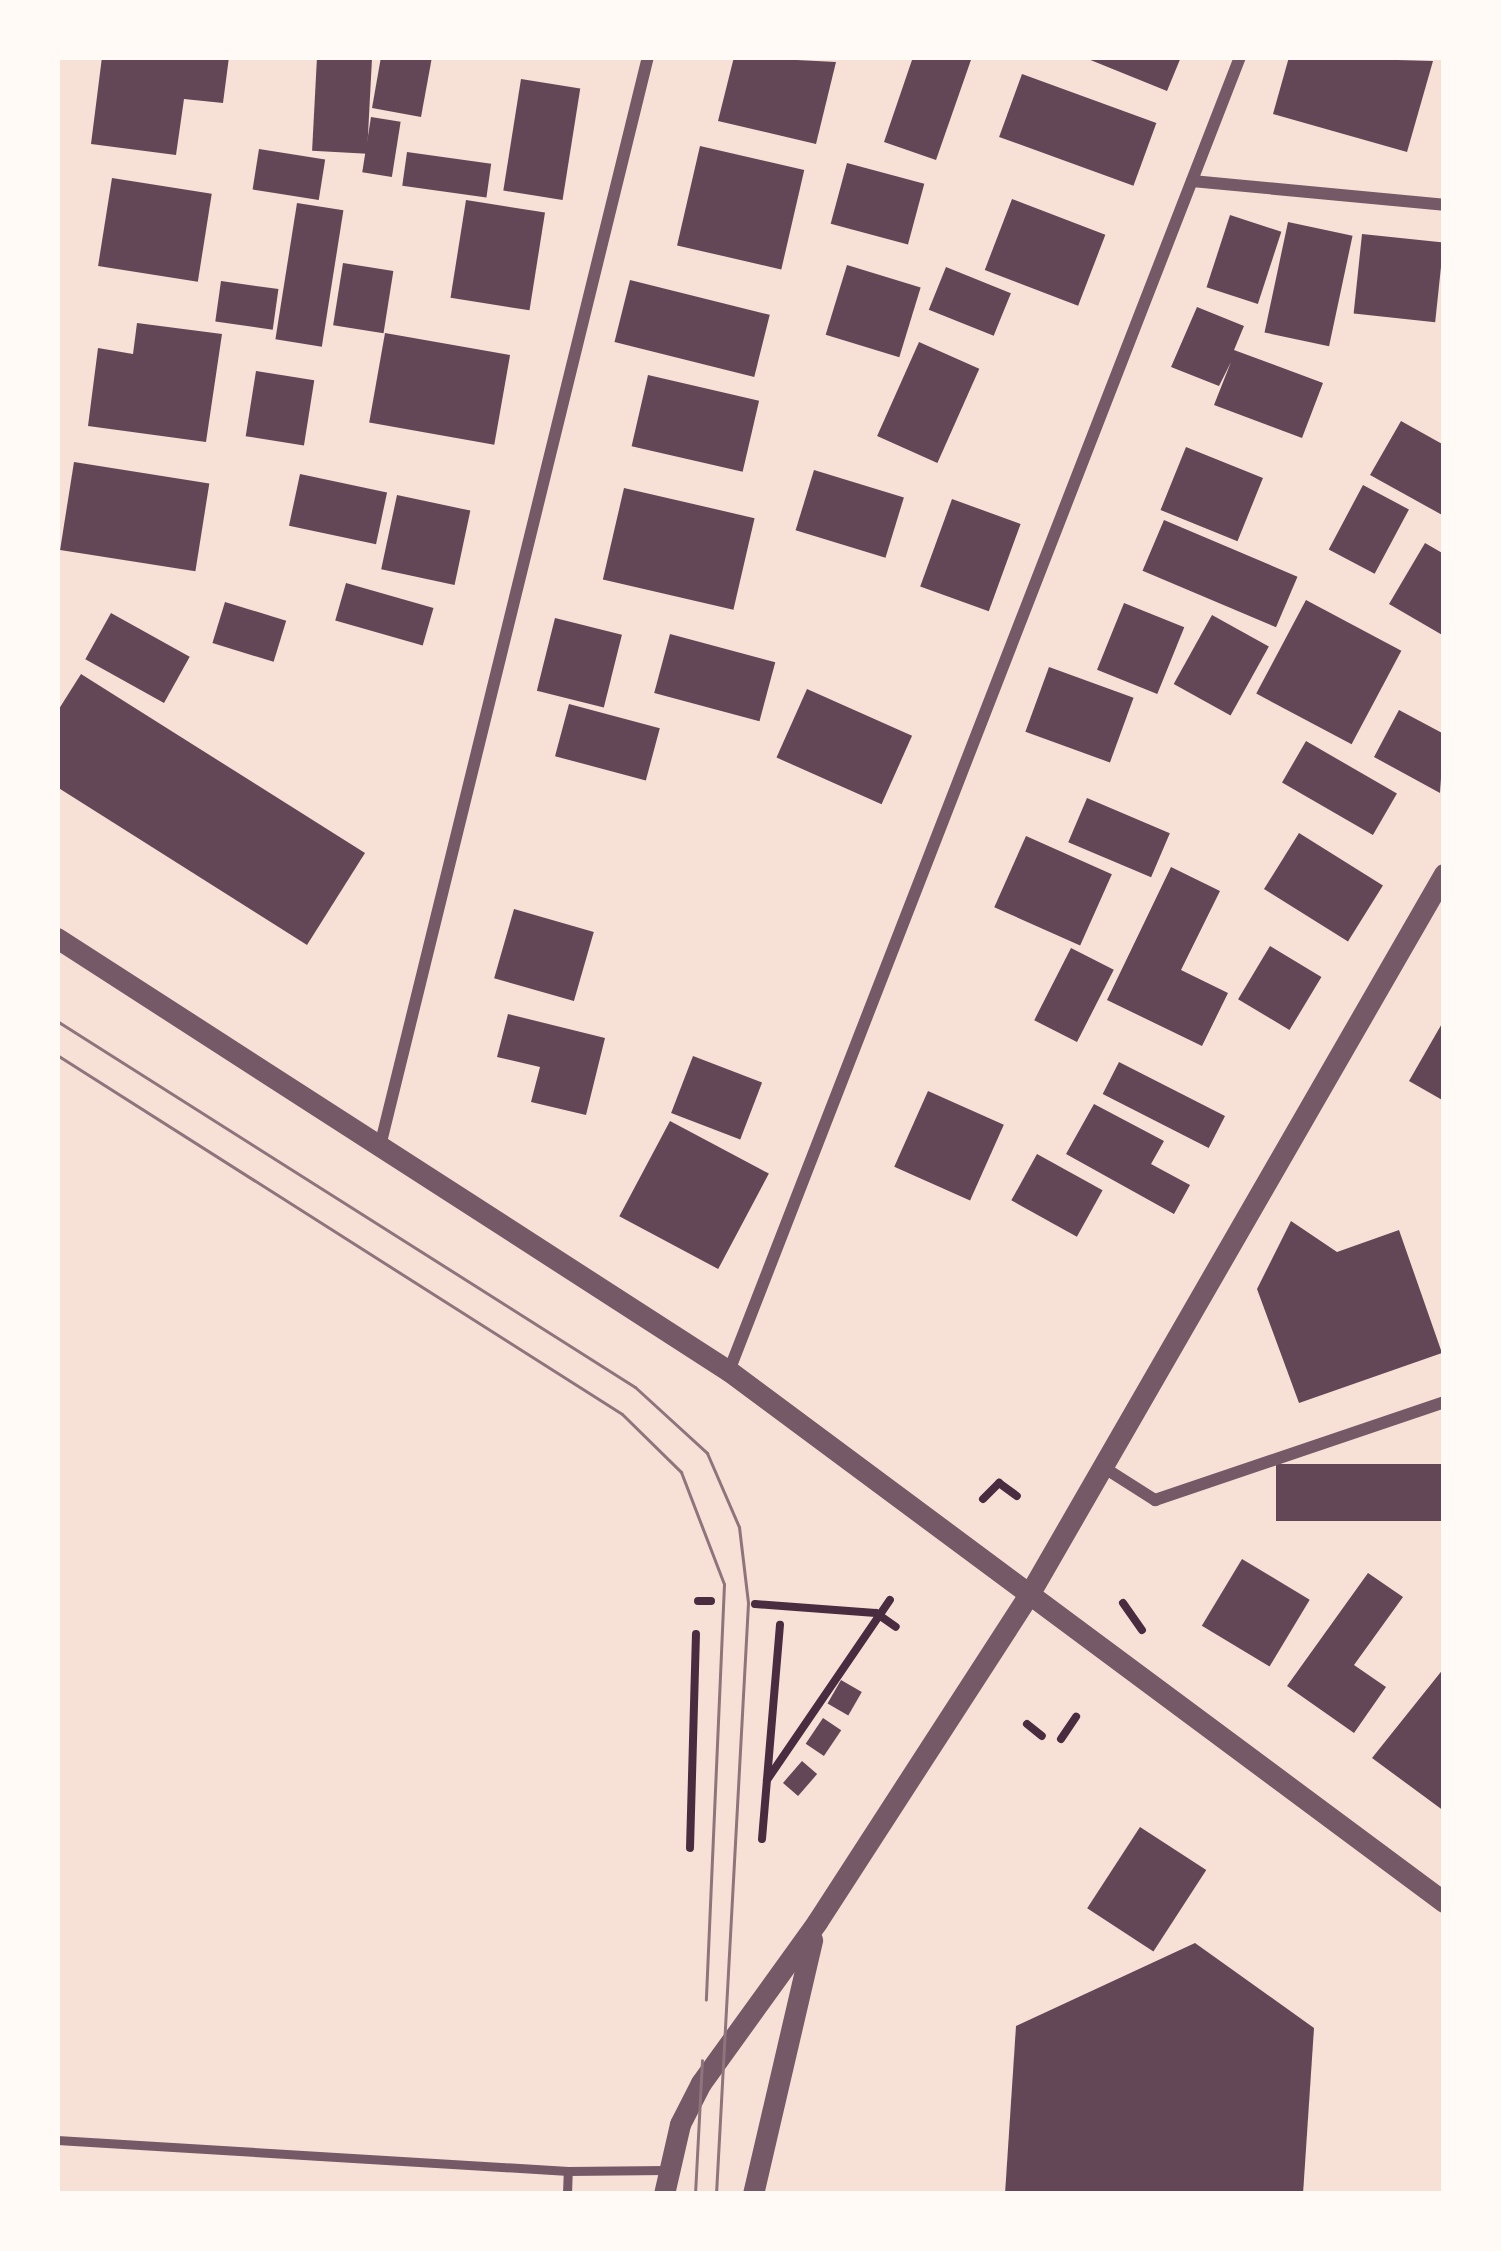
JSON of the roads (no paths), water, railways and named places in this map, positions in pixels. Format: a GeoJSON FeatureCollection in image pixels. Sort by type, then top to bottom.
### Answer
{"type":"FeatureCollection","features":[{"type":"Feature","properties":{"kind":"street"},"geometry":{"type":"LineString","coordinates":[[381,1142],[648,57]]}},
{"type":"Feature","properties":{"kind":"street"},"geometry":{"type":"LineString","coordinates":[[729,1371],[1240,57]]}},
{"type":"Feature","properties":{"kind":"street"},"geometry":{"type":"LineString","coordinates":[[1192,181],[1444,205]]}},
{"type":"Feature","properties":{"kind":"street"},"geometry":{"type":"LineString","coordinates":[[664,2194],[666,2170],[701,2084],[817,1922],[1027,1598],[1444,874]]}},
{"type":"Feature","properties":{"kind":"street"},"geometry":{"type":"LineString","coordinates":[[57,938],[381,1142],[729,1371],[1027,1598],[1444,1902]]}},
{"type":"Feature","properties":{"kind":"street"},"geometry":{"type":"LineString","coordinates":[[1103,1467],[1155,1501],[1444,1402]]}},
{"type":"Feature","properties":{"kind":"street"},"geometry":{"type":"LineString","coordinates":[[753,2194],[781,2049],[817,1922]]}},
{"type":"Feature","properties":{"kind":"lane"},"geometry":{"type":"LineString","coordinates":[[57,2140],[568,2171],[666,2170]]}},
{"type":"Feature","properties":{"kind":"lane"},"geometry":{"type":"LineString","coordinates":[[567,2194],[568,2171]]}},
{"type":"Feature","properties":{"kind":"tram line"},"geometry":{"type":"LineString","coordinates":[[57,1021],[635,1387],[707,1453],[739,1527],[748,1603],[716,2194]]}},
{"type":"Feature","properties":{"kind":"tram line"},"geometry":{"type":"LineString","coordinates":[[57,1055],[622,1414],[681,1472],[724,1584],[706,2000]]}},
{"type":"Feature","properties":{"kind":"tram line"},"geometry":{"type":"LineString","coordinates":[[695,2194],[702,2060]]}}]}
